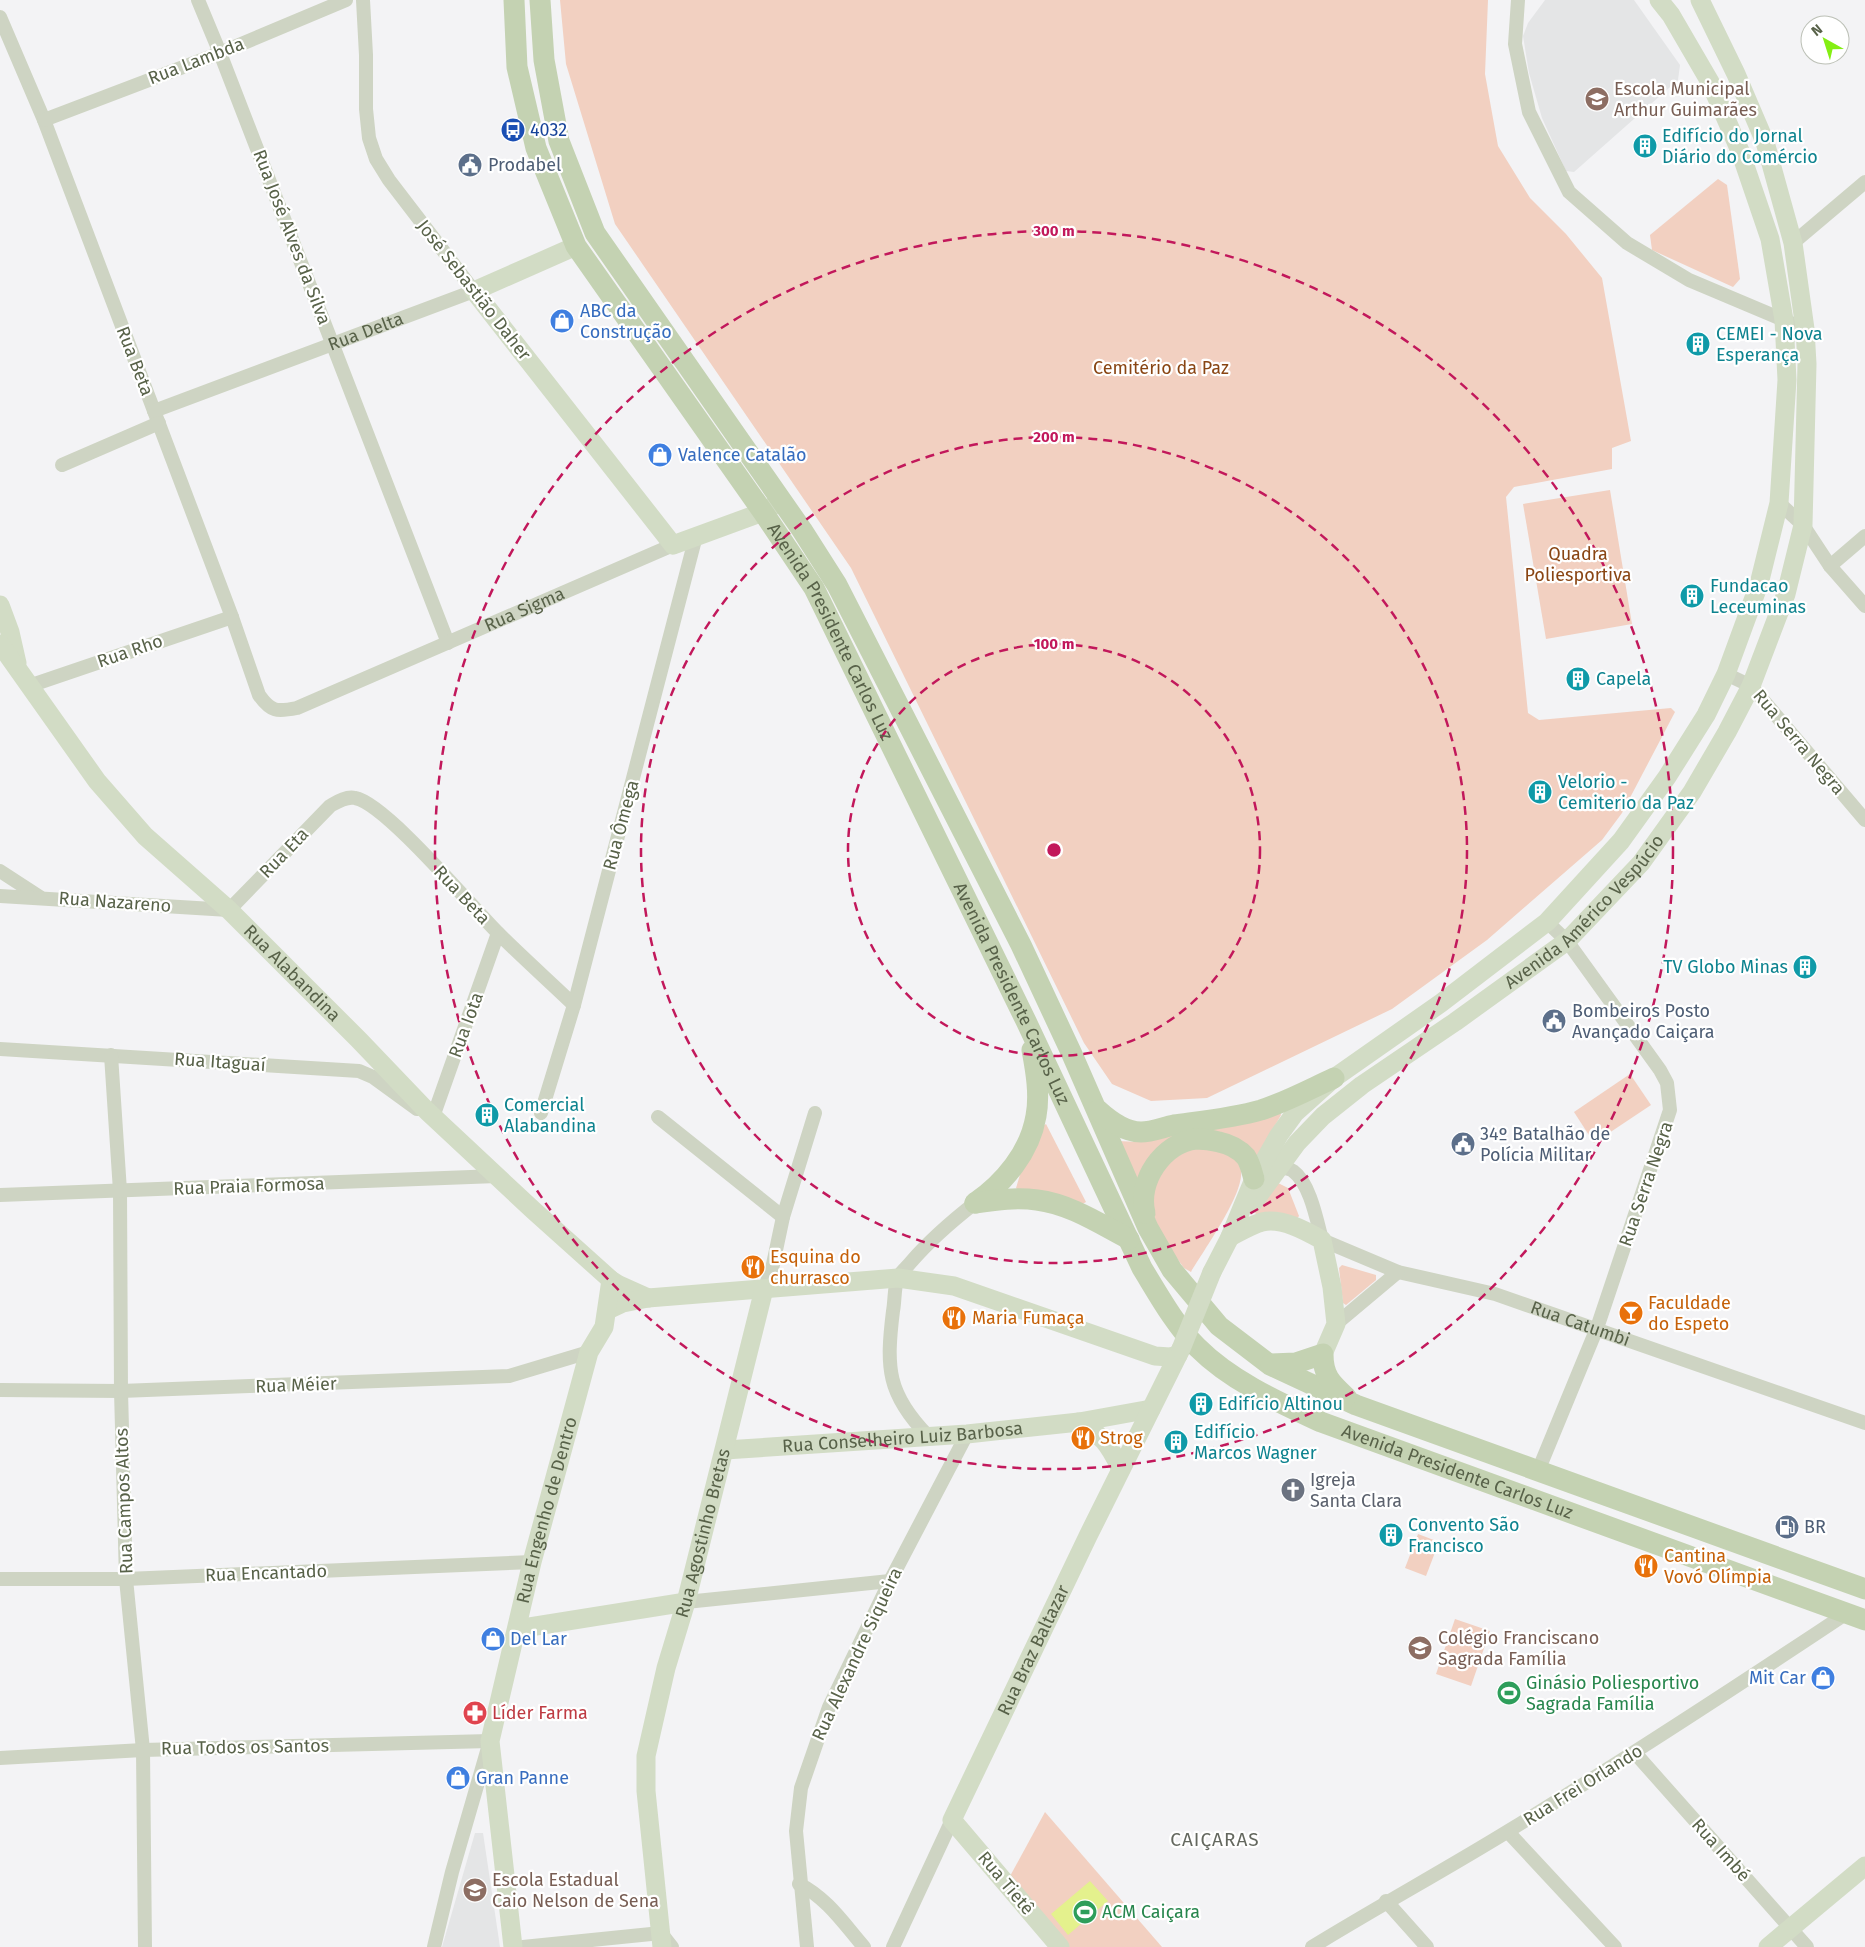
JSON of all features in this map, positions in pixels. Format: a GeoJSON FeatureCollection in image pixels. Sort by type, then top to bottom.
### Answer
{"type":"FeatureCollection","features":[{"type":"Feature","properties":{"kind":"main road","name":"Avenida Presidente Carlos Luz"},"geometry":{"type":"LineString","coordinates":[[514,0],[517,67],[536,148],[576,246],[772,506],[802,530],[837,585],[1022,944],[1148,1228],[1172,1270],[1219,1326],[1270,1364],[1356,1406],[1865,1589]]}},
{"type":"Feature","properties":{"kind":"main road","name":"Avenida Presidente Carlos Luz"},"geometry":{"type":"LineString","coordinates":[[540,0],[544,60],[559,141],[596,233],[772,506],[1026,1021],[1142,1268],[1162,1301],[1197,1346],[1232,1374],[1272,1399],[1321,1422],[1856,1617]]}},
{"type":"Feature","properties":{"kind":"main road"},"geometry":{"type":"LineString","coordinates":[[975,1203],[991,1190],[1016,1164],[1028,1142],[1037,1116],[1036,1073],[1026,1021]]}},
{"type":"Feature","properties":{"kind":"main road"},"geometry":{"type":"LineString","coordinates":[[1096,1108],[1112,1122],[1127,1129],[1140,1132],[1234,1116],[1262,1109],[1286,1101],[1334,1078]]}},
{"type":"Feature","properties":{"kind":"main road"},"geometry":{"type":"LineString","coordinates":[[1148,1228],[1143,1205],[1147,1179],[1155,1166],[1172,1148],[1196,1140],[1226,1144],[1236,1149],[1246,1158],[1254,1179]]}},
{"type":"Feature","properties":{"kind":"main road"},"geometry":{"type":"LineString","coordinates":[[975,1203],[1004,1199],[1037,1200],[1082,1214],[1129,1239]]}},
{"type":"Feature","properties":{"kind":"main road"},"geometry":{"type":"LineString","coordinates":[[1270,1364],[1296,1363],[1323,1354],[1323,1367],[1330,1382],[1356,1406]]}},
{"type":"Feature","properties":{"kind":"street","name":"Rua José Alves da Silva"},"geometry":{"type":"LineString","coordinates":[[198,0],[448,643]]}},
{"type":"Feature","properties":{"kind":"street","name":"Rua Lambda"},"geometry":{"type":"LineString","coordinates":[[44,120],[220,53],[346,0]]}},
{"type":"Feature","properties":{"kind":"street","name":"José Sebastião Daher"},"geometry":{"type":"LineString","coordinates":[[363,0],[366,108],[369,138],[376,159],[388,180],[674,545]]}},
{"type":"Feature","properties":{"kind":"street"},"geometry":{"type":"LineString","coordinates":[[1518,0],[1514,44],[1529,112],[1569,192],[1627,243],[1681,276],[1805,329]]}},
{"type":"Feature","properties":{"kind":"street","name":"Avenida Américo Vespúcio"},"geometry":{"type":"LineString","coordinates":[[1179,1352],[1212,1272],[1230,1237],[1254,1179],[1279,1135],[1295,1113],[1334,1078],[1441,1003],[1548,922],[1621,841],[1672,769],[1706,715],[1726,674],[1758,584],[1779,503],[1787,380],[1784,320],[1770,239],[1740,151],[1710,82],[1671,16],[1659,0]]}},
{"type":"Feature","properties":{"kind":"street","name":"Avenida Américo Vespúcio"},"geometry":{"type":"LineString","coordinates":[[1230,1237],[1278,1167],[1297,1143],[1323,1116],[1354,1091],[1455,1022],[1567,941],[1640,863],[1687,800],[1752,686],[1786,594],[1803,526],[1807,364],[1805,329],[1794,243],[1765,142],[1736,74],[1700,0]]}},
{"type":"Feature","properties":{"kind":"street","name":"Rua Beta"},"geometry":{"type":"LineString","coordinates":[[0,17],[44,120],[232,617],[259,695],[267,706]]}},
{"type":"Feature","properties":{"kind":"street"},"geometry":{"type":"LineString","coordinates":[[1740,151],[1765,142]]}},
{"type":"Feature","properties":{"kind":"street"},"geometry":{"type":"LineString","coordinates":[[1794,243],[1865,182]]}},
{"type":"Feature","properties":{"kind":"street","name":"Rua Delta"},"geometry":{"type":"LineString","coordinates":[[62,465],[157,417],[333,344],[474,291],[576,246]]}},
{"type":"Feature","properties":{"kind":"street"},"geometry":{"type":"LineString","coordinates":[[1779,503],[1803,526],[1830,566],[1865,606]]}},
{"type":"Feature","properties":{"kind":"street","name":"Rua Sigma"},"geometry":{"type":"LineString","coordinates":[[267,706],[280,711],[297,708],[674,545],[772,506]]}},
{"type":"Feature","properties":{"kind":"street","name":"Rua Ômega"},"geometry":{"type":"LineString","coordinates":[[541,1114],[574,1005],[696,536]]}},
{"type":"Feature","properties":{"kind":"street"},"geometry":{"type":"LineString","coordinates":[[1830,566],[1865,536]]}},
{"type":"Feature","properties":{"kind":"street"},"geometry":{"type":"LineString","coordinates":[[0,605],[10,632],[18,670]]}},
{"type":"Feature","properties":{"kind":"street","name":"Rua Rho"},"geometry":{"type":"LineString","coordinates":[[29,686],[232,617]]}},
{"type":"Feature","properties":{"kind":"street","name":"Rua Alabandina"},"geometry":{"type":"LineString","coordinates":[[0,644],[97,781],[145,836],[229,910],[430,1114],[497,1176],[611,1280],[648,1298]]}},
{"type":"Feature","properties":{"kind":"street","name":"Rua Serra Negra"},"geometry":{"type":"LineString","coordinates":[[1726,674],[1752,686],[1865,820]]}},
{"type":"Feature","properties":{"kind":"street","name":"Rua Beta"},"geometry":{"type":"LineString","coordinates":[[342,799],[354,798],[367,803],[399,829],[498,933],[574,1005]]}},
{"type":"Feature","properties":{"kind":"street","name":"Rua Eta"},"geometry":{"type":"LineString","coordinates":[[229,910],[312,823],[330,806],[342,799]]}},
{"type":"Feature","properties":{"kind":"street"},"geometry":{"type":"LineString","coordinates":[[0,871],[40,898]]}},
{"type":"Feature","properties":{"kind":"street","name":"Rua Nazareno"},"geometry":{"type":"LineString","coordinates":[[0,896],[229,910]]}},
{"type":"Feature","properties":{"kind":"street","name":"Rua Serra Negra"},"geometry":{"type":"LineString","coordinates":[[1538,1471],[1597,1328],[1668,1122],[1670,1110],[1670,1098],[1660,1070],[1567,941],[1548,922]]}},
{"type":"Feature","properties":{"kind":"street","name":"Rua Iota"},"geometry":{"type":"LineString","coordinates":[[430,1114],[498,933]]}},
{"type":"Feature","properties":{"kind":"street","name":"Rua Itaguaí"},"geometry":{"type":"LineString","coordinates":[[0,1049],[359,1071],[373,1077],[414,1108],[430,1114]]}},
{"type":"Feature","properties":{"kind":"street","name":"Rua Campos Altos"},"geometry":{"type":"LineString","coordinates":[[111,1055],[120,1191],[121,1391],[126,1579],[143,1750],[145,1947]]}},
{"type":"Feature","properties":{"kind":"street"},"geometry":{"type":"LineString","coordinates":[[658,1118],[783,1217]]}},
{"type":"Feature","properties":{"kind":"street","name":"Rua Agostinho Bretas"},"geometry":{"type":"LineString","coordinates":[[665,1942],[646,1791],[646,1756],[666,1668],[686,1602],[764,1289],[772,1269],[783,1217],[812,1119]]}},
{"type":"Feature","properties":{"kind":"street"},"geometry":{"type":"LineString","coordinates":[[1278,1167],[1292,1170],[1300,1177],[1315,1210],[1332,1287],[1336,1324]]}},
{"type":"Feature","properties":{"kind":"street","name":"Rua Praia Formosa"},"geometry":{"type":"LineString","coordinates":[[0,1195],[497,1176]]}},
{"type":"Feature","properties":{"kind":"street"},"geometry":{"type":"LineString","coordinates":[[928,1436],[910,1418],[899,1400],[890,1364],[889,1344],[898,1278],[922,1248],[975,1203]]}},
{"type":"Feature","properties":{"kind":"street","name":"Rua Catumbi"},"geometry":{"type":"LineString","coordinates":[[1230,1237],[1264,1222],[1296,1226],[1322,1240],[1398,1272],[1495,1294],[1865,1423]]}},
{"type":"Feature","properties":{"kind":"street"},"geometry":{"type":"LineString","coordinates":[[1323,1354],[1336,1324],[1398,1272]]}},
{"type":"Feature","properties":{"kind":"street"},"geometry":{"type":"LineString","coordinates":[[608,1310],[623,1303],[648,1298],[898,1278],[954,1286],[1155,1356],[1170,1357],[1179,1352]]}},
{"type":"Feature","properties":{"kind":"street","name":"Rua Engenho de Dentro"},"geometry":{"type":"LineString","coordinates":[[434,1947],[452,1872],[490,1742],[532,1562],[589,1352],[604,1327],[611,1280]]}},
{"type":"Feature","properties":{"kind":"street","name":"Rua Méier"},"geometry":{"type":"LineString","coordinates":[[0,1390],[121,1391],[509,1376],[589,1352]]}},
{"type":"Feature","properties":{"kind":"street","name":"Rua Braz Baltazar"},"geometry":{"type":"LineString","coordinates":[[893,1947],[1121,1468],[1179,1352]]}},
{"type":"Feature","properties":{"kind":"street"},"geometry":{"type":"LineString","coordinates":[[1155,1356],[1163,1368],[1166,1379]]}},
{"type":"Feature","properties":{"kind":"street","name":"Rua Conselheiro Luiz Barbosa"},"geometry":{"type":"LineString","coordinates":[[725,1450],[966,1434],[1078,1422],[1151,1409]]}},
{"type":"Feature","properties":{"kind":"street"},"geometry":{"type":"LineString","coordinates":[[1078,1422],[1098,1434],[1113,1453],[1121,1468]]}},
{"type":"Feature","properties":{"kind":"street","name":"Rua Alexandre Siqueira"},"geometry":{"type":"LineString","coordinates":[[806,1947],[796,1831],[801,1788],[829,1707],[890,1581],[966,1434]]}},
{"type":"Feature","properties":{"kind":"street","name":"Rua Encantado"},"geometry":{"type":"LineString","coordinates":[[0,1579],[126,1579],[532,1562]]}},
{"type":"Feature","properties":{"kind":"street"},"geometry":{"type":"LineString","coordinates":[[517,1629],[686,1602],[890,1581]]}},
{"type":"Feature","properties":{"kind":"street","name":"Rua Frei Orlando"},"geometry":{"type":"LineString","coordinates":[[1312,1947],[1386,1901],[1508,1832],[1856,1617]]}},
{"type":"Feature","properties":{"kind":"street"},"geometry":{"type":"LineString","coordinates":[[490,1742],[513,1947]]}},
{"type":"Feature","properties":{"kind":"street","name":"Rua Todos os Santos"},"geometry":{"type":"LineString","coordinates":[[0,1758],[143,1750],[490,1742]]}},
{"type":"Feature","properties":{"kind":"street","name":"Rua Imbé"},"geometry":{"type":"LineString","coordinates":[[1635,1753],[1807,1947]]}},
{"type":"Feature","properties":{"kind":"street","name":"Rua Tietê"},"geometry":{"type":"LineString","coordinates":[[952,1820],[1060,1947]]}},
{"type":"Feature","properties":{"kind":"street"},"geometry":{"type":"LineString","coordinates":[[1508,1832],[1615,1947]]}},
{"type":"Feature","properties":{"kind":"street"},"geometry":{"type":"LineString","coordinates":[[1768,1947],[1865,1866]]}},
{"type":"Feature","properties":{"kind":"street"},"geometry":{"type":"LineString","coordinates":[[800,1884],[825,1901],[864,1947]]}},
{"type":"Feature","properties":{"kind":"street"},"geometry":{"type":"LineString","coordinates":[[1386,1901],[1428,1947]]}},
{"type":"Feature","properties":{"kind":"street"},"geometry":{"type":"LineString","coordinates":[[523,1947],[665,1942]]}},
{"type":"Feature","properties":{"kind":"shaded area","name":"Escola Municipal Arthur Guimarães"},"geometry":{"type":"Polygon","coordinates":[[[1545,0],[1634,0],[1680,65],[1678,80],[1574,172],[1566,171],[1542,118],[1529,73],[1523,36],[1528,23],[1545,0]]]}},
{"type":"Feature","properties":{"kind":"shaded area","name":"Escola Estadual Caio Nelson de Sena"},"geometry":{"type":"Polygon","coordinates":[[[475,1833],[483,1833],[500,1947],[442,1947],[475,1833]]]}},
{"type":"Feature","properties":{"kind":"shaded area"},"geometry":{"type":"Polygon","coordinates":[[[1090,1881],[1108,1901],[1068,1935],[1051,1914],[1090,1881]]]}},
{"type":"Feature","properties":{"kind":"green space","name":"Cemitério da Paz"},"geometry":{"type":"Polygon","coordinates":[[[560,0],[1488,0],[1485,74],[1498,146],[1530,198],[1566,234],[1602,278],[1631,441],[1612,448],[1612,469],[1514,487],[1506,497],[1528,713],[1539,720],[1671,708],[1675,712],[1622,813],[1602,840],[1487,940],[1392,1009],[1207,1098],[1151,1101],[1112,1084],[1084,1043],[851,568],[615,224],[566,64],[560,0]]]}},
{"type":"Feature","properties":{"kind":"green space"},"geometry":{"type":"Polygon","coordinates":[[[1718,179],[1727,185],[1740,279],[1733,287],[1652,250],[1650,235],[1718,179]]]}},
{"type":"Feature","properties":{"kind":"green space","name":"Quadra Poliesportiva"},"geometry":{"type":"Polygon","coordinates":[[[1610,490],[1632,624],[1546,639],[1523,504],[1610,490]]]}},
{"type":"Feature","properties":{"kind":"green space"},"geometry":{"type":"Polygon","coordinates":[[[1630,1074],[1651,1105],[1594,1143],[1574,1112],[1630,1074]]]}},
{"type":"Feature","properties":{"kind":"green space"},"geometry":{"type":"Polygon","coordinates":[[[1280,1111],[1281,1115],[1257,1157],[1210,1132],[1138,1181],[1118,1141],[1139,1142],[1280,1111]]]}},
{"type":"Feature","properties":{"kind":"green space"},"geometry":{"type":"Polygon","coordinates":[[[1046,1124],[1086,1202],[1079,1206],[1022,1194],[1016,1188],[1031,1143],[1035,1135],[1046,1124]]]}},
{"type":"Feature","properties":{"kind":"green space"},"geometry":{"type":"Polygon","coordinates":[[[1195,1146],[1232,1153],[1241,1171],[1240,1181],[1230,1207],[1191,1272],[1184,1268],[1165,1242],[1155,1219],[1152,1187],[1165,1164],[1195,1146]]]}},
{"type":"Feature","properties":{"kind":"green space"},"geometry":{"type":"Polygon","coordinates":[[[1278,1183],[1288,1188],[1299,1216],[1296,1220],[1258,1216],[1255,1213],[1256,1208],[1278,1183]]]}},
{"type":"Feature","properties":{"kind":"green space"},"geometry":{"type":"Polygon","coordinates":[[[1342,1265],[1376,1275],[1376,1280],[1346,1305],[1343,1303],[1339,1268],[1342,1265]]]}},
{"type":"Feature","properties":{"kind":"green space"},"geometry":{"type":"Polygon","coordinates":[[[1418,1534],[1439,1542],[1426,1576],[1405,1568],[1418,1534]]]}},
{"type":"Feature","properties":{"kind":"green space"},"geometry":{"type":"Polygon","coordinates":[[[1455,1619],[1490,1631],[1471,1686],[1436,1674],[1455,1619]]]}},
{"type":"Feature","properties":{"kind":"green space","name":"ACM Caiçara"},"geometry":{"type":"Polygon","coordinates":[[[1045,1812],[1162,1947],[1068,1947],[1009,1878],[1045,1812]]]}},
{"type":"Feature","properties":{"kind":"place","name":"Escola Municipal Arthur Guimarães"},"geometry":{"type":"Point","coordinates":[1597,99]}},
{"type":"Feature","properties":{"kind":"place","name":"4032"},"geometry":{"type":"Point","coordinates":[513,130]}},
{"type":"Feature","properties":{"kind":"place","name":"Edifício do Jornal Diário do Comércio"},"geometry":{"type":"Point","coordinates":[1645,146]}},
{"type":"Feature","properties":{"kind":"place","name":"Prodabel"},"geometry":{"type":"Point","coordinates":[470,165]}},
{"type":"Feature","properties":{"kind":"place","name":"ABC da Construção"},"geometry":{"type":"Point","coordinates":[562,321]}},
{"type":"Feature","properties":{"kind":"place","name":"CEMEI - Nova Esperança"},"geometry":{"type":"Point","coordinates":[1698,344]}},
{"type":"Feature","properties":{"kind":"place","name":"Valence Catalão"},"geometry":{"type":"Point","coordinates":[660,455]}},
{"type":"Feature","properties":{"kind":"place","name":"Fundacao Leceuminas"},"geometry":{"type":"Point","coordinates":[1692,596]}},
{"type":"Feature","properties":{"kind":"place","name":"Capela"},"geometry":{"type":"Point","coordinates":[1578,679]}},
{"type":"Feature","properties":{"kind":"place","name":"Velorio - Cemiterio da Paz"},"geometry":{"type":"Point","coordinates":[1540,792]}},
{"type":"Feature","properties":{"kind":"place","name":"TV Globo Minas"},"geometry":{"type":"Point","coordinates":[1805,967]}},
{"type":"Feature","properties":{"kind":"place","name":"Bombeiros Posto Avançado Caiçara"},"geometry":{"type":"Point","coordinates":[1554,1021]}},
{"type":"Feature","properties":{"kind":"place","name":"Comercial Alabandina"},"geometry":{"type":"Point","coordinates":[487,1115]}},
{"type":"Feature","properties":{"kind":"place","name":"34º Batalhão de Polícia Militar"},"geometry":{"type":"Point","coordinates":[1463,1144]}},
{"type":"Feature","properties":{"kind":"place","name":"Esquina do churrasco"},"geometry":{"type":"Point","coordinates":[753,1267]}},
{"type":"Feature","properties":{"kind":"place","name":"Faculdade do Espeto"},"geometry":{"type":"Point","coordinates":[1631,1313]}},
{"type":"Feature","properties":{"kind":"place","name":"Maria Fumaça"},"geometry":{"type":"Point","coordinates":[954,1318]}},
{"type":"Feature","properties":{"kind":"place","name":"Edifício Altinou"},"geometry":{"type":"Point","coordinates":[1201,1404]}},
{"type":"Feature","properties":{"kind":"place","name":"Strog"},"geometry":{"type":"Point","coordinates":[1083,1438]}},
{"type":"Feature","properties":{"kind":"place","name":"Edifício Marcos Wagner"},"geometry":{"type":"Point","coordinates":[1176,1442]}},
{"type":"Feature","properties":{"kind":"place","name":"Igreja Santa Clara"},"geometry":{"type":"Point","coordinates":[1293,1490]}},
{"type":"Feature","properties":{"kind":"place","name":"BR"},"geometry":{"type":"Point","coordinates":[1787,1527]}},
{"type":"Feature","properties":{"kind":"place","name":"Convento São Francisco"},"geometry":{"type":"Point","coordinates":[1391,1535]}},
{"type":"Feature","properties":{"kind":"place","name":"Cantina Vovó Olímpia"},"geometry":{"type":"Point","coordinates":[1646,1566]}},
{"type":"Feature","properties":{"kind":"place","name":"Del Lar"},"geometry":{"type":"Point","coordinates":[493,1639]}},
{"type":"Feature","properties":{"kind":"place","name":"Colégio Franciscano Sagrada Família"},"geometry":{"type":"Point","coordinates":[1420,1648]}},
{"type":"Feature","properties":{"kind":"place","name":"Mit Car"},"geometry":{"type":"Point","coordinates":[1823,1678]}},
{"type":"Feature","properties":{"kind":"place","name":"Ginásio Poliesportivo Sagrada Família"},"geometry":{"type":"Point","coordinates":[1509,1693]}},
{"type":"Feature","properties":{"kind":"place","name":"Líder Farma"},"geometry":{"type":"Point","coordinates":[475,1713]}},
{"type":"Feature","properties":{"kind":"place","name":"Gran Panne"},"geometry":{"type":"Point","coordinates":[458,1778]}},
{"type":"Feature","properties":{"kind":"place","name":"Escola Estadual Caio Nelson de Sena"},"geometry":{"type":"Point","coordinates":[475,1890]}},
{"type":"Feature","properties":{"kind":"place","name":"ACM Caiçara"},"geometry":{"type":"Point","coordinates":[1085,1912]}},
{"type":"Feature","properties":{"kind":"district","name":"CAIÇARAS"},"geometry":{"type":"Point","coordinates":[1215,1839]}}]}
